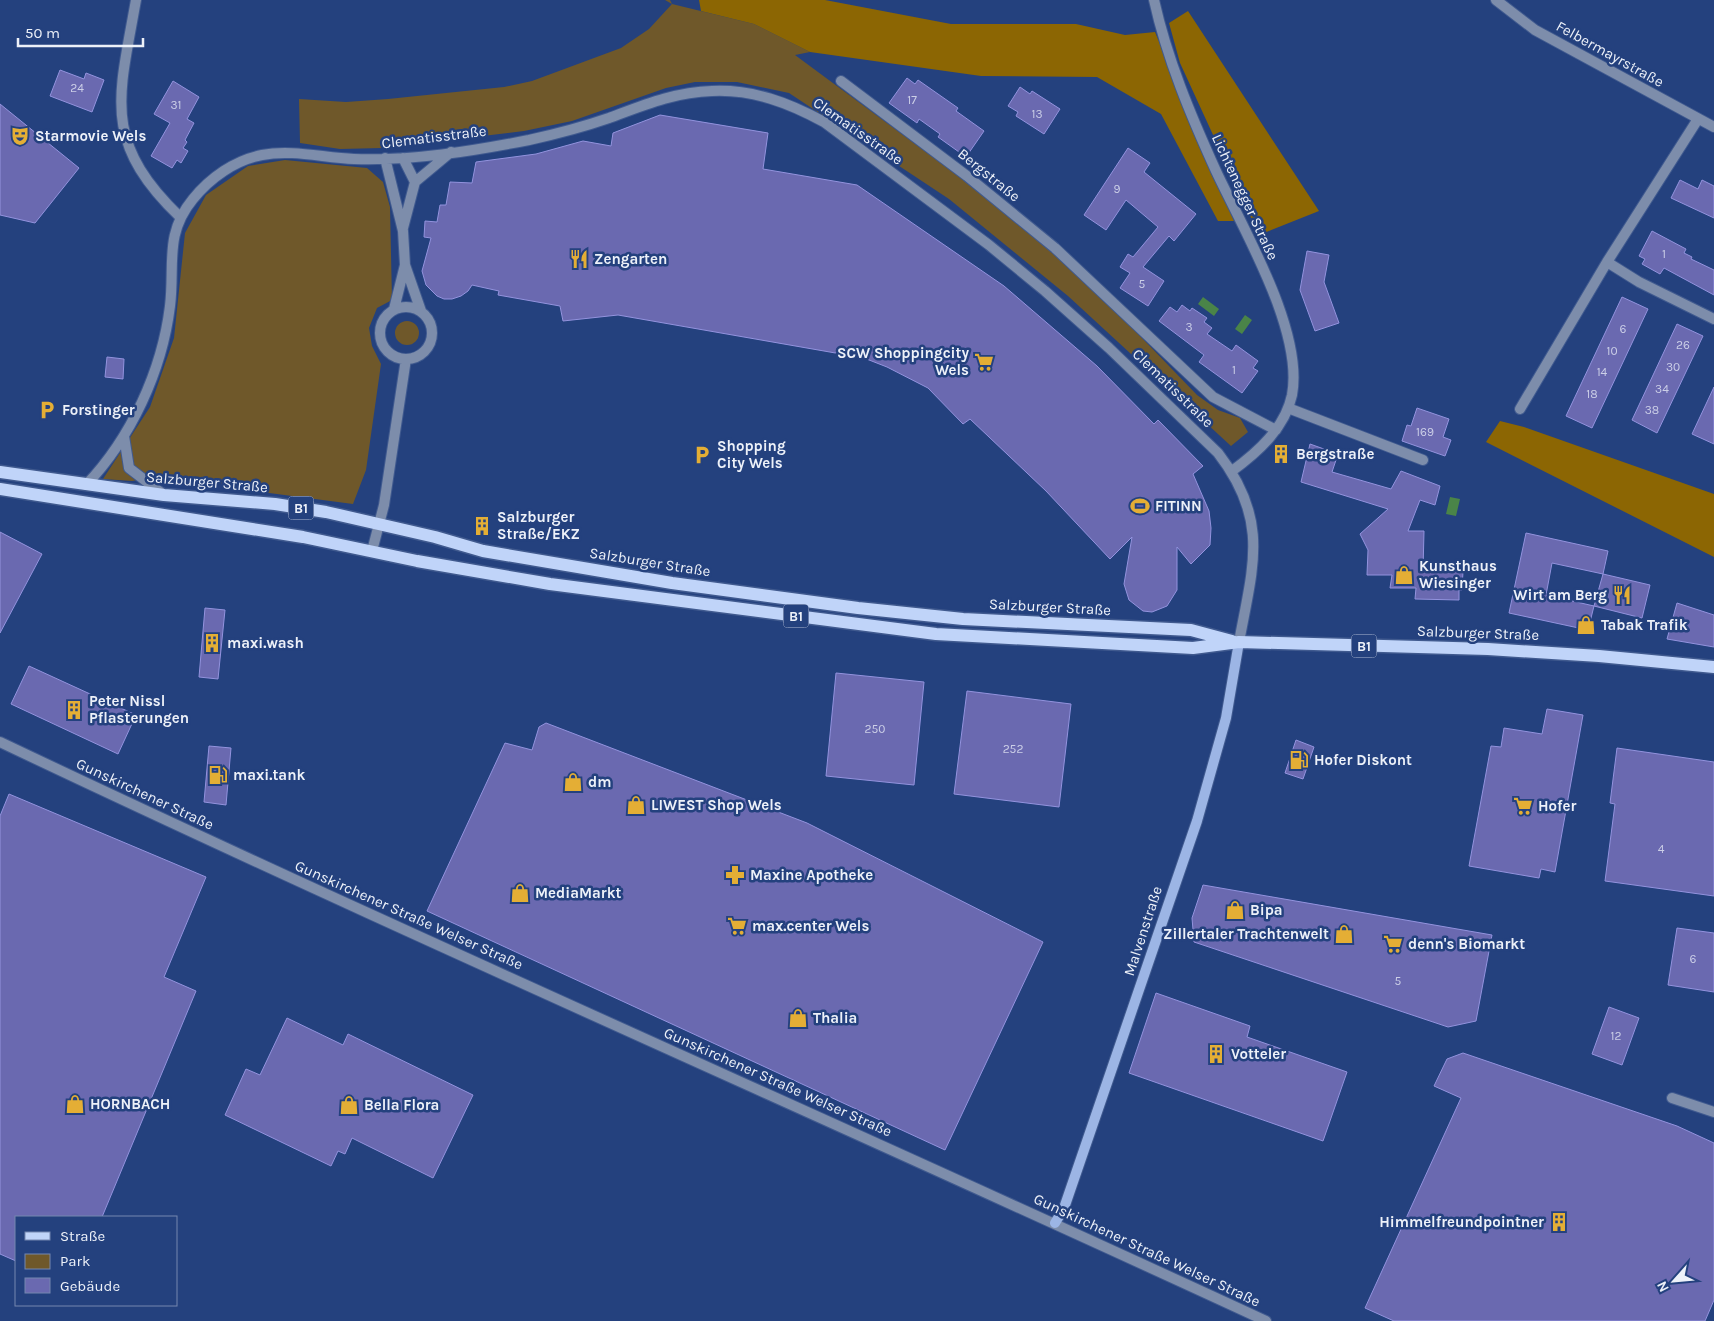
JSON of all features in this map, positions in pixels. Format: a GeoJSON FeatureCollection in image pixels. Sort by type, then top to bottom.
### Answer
{"type":"FeatureCollection","features":[{"type":"Feature","properties":{"kind":"main road","name":"Salzburger Straße"},"geometry":{"type":"LineString","coordinates":[[0,472],[164,495],[275,504],[379,523],[483,551],[691,586],[858,608],[963,619],[1191,630],[1239,642]]}},
{"type":"Feature","properties":{"kind":"main road","name":"Salzburger Straße"},"geometry":{"type":"LineString","coordinates":[[0,489],[302,537],[416,561],[550,584],[936,634],[1193,648],[1239,642],[1554,652],[1714,667]]}},
{"type":"Feature","properties":{"kind":"street"},"geometry":{"type":"LineString","coordinates":[[86,485],[101,470],[124,436],[150,383],[161,350],[170,306],[172,242],[180,217],[162,200],[141,171],[124,136],[120,102],[136,0]]}},
{"type":"Feature","properties":{"kind":"street","name":"Lichtenegger Straße"},"geometry":{"type":"LineString","coordinates":[[1154,0],[1161,32],[1186,102],[1275,298],[1291,352],[1292,393],[1288,408],[1276,430],[1262,447],[1232,471]]}},
{"type":"Feature","properties":{"kind":"street","name":"Felbermayrstraße"},"geometry":{"type":"LineString","coordinates":[[1496,0],[1535,30],[1714,127]]}},
{"type":"Feature","properties":{"kind":"street","name":"Bergstraße"},"geometry":{"type":"LineString","coordinates":[[841,81],[967,176],[1055,248],[1100,288],[1178,366],[1213,397],[1276,430]]}},
{"type":"Feature","properties":{"kind":"street","name":"Clematisstraße"},"geometry":{"type":"LineString","coordinates":[[180,217],[204,186],[221,172],[241,161],[262,155],[285,153],[354,159],[403,158],[527,140],[567,131],[658,99],[687,92],[715,90],[747,93],[776,100],[800,109],[824,122],[990,245],[1045,291],[1195,428],[1232,471]]}},
{"type":"Feature","properties":{"kind":"street"},"geometry":{"type":"LineString","coordinates":[[1520,409],[1607,262],[1698,119]]}},
{"type":"Feature","properties":{"kind":"street"},"geometry":{"type":"LineString","coordinates":[[403,231],[416,182],[451,152]]}},
{"type":"Feature","properties":{"kind":"street"},"geometry":{"type":"LineString","coordinates":[[385,158],[403,231],[405,265],[421,311],[430,325],[431,341],[425,350],[416,357],[406,359],[394,356],[385,348],[380,337],[380,328],[384,319],[394,309],[403,306],[421,311]]}},
{"type":"Feature","properties":{"kind":"street"},"geometry":{"type":"LineString","coordinates":[[403,158],[416,182]]}},
{"type":"Feature","properties":{"kind":"street"},"geometry":{"type":"LineString","coordinates":[[1607,262],[1639,282],[1714,319]]}},
{"type":"Feature","properties":{"kind":"street"},"geometry":{"type":"LineString","coordinates":[[394,309],[405,265]]}},
{"type":"Feature","properties":{"kind":"street"},"geometry":{"type":"LineString","coordinates":[[372,551],[384,505],[406,359]]}},
{"type":"Feature","properties":{"kind":"street"},"geometry":{"type":"LineString","coordinates":[[1288,408],[1423,460]]}},
{"type":"Feature","properties":{"kind":"street"},"geometry":{"type":"LineString","coordinates":[[124,436],[129,468],[164,495]]}},
{"type":"Feature","properties":{"kind":"street"},"geometry":{"type":"LineString","coordinates":[[1232,471],[1249,512],[1254,535],[1254,565],[1239,642]]}},
{"type":"Feature","properties":{"kind":"street","name":"Malvenstraße"},"geometry":{"type":"LineString","coordinates":[[1055,1223],[1064,1208],[1197,821],[1226,718],[1239,642]]}},
{"type":"Feature","properties":{"kind":"street","name":"Gunskirchener Straße"},"geometry":{"type":"LineString","coordinates":[[0,742],[277,872]]}},
{"type":"Feature","properties":{"kind":"street","name":"Gunskirchener Straße Welser Straße"},"geometry":{"type":"LineString","coordinates":[[277,872],[1055,1223],[1266,1321]]}},
{"type":"Feature","properties":{"kind":"street"},"geometry":{"type":"LineString","coordinates":[[1672,1098],[1714,1112]]}},
{"type":"Feature","properties":{"kind":"green space"},"geometry":{"type":"Polygon","coordinates":[[[672,4],[754,24],[810,52],[795,55],[983,194],[1089,283],[1197,395],[1218,410],[1240,418],[1248,432],[1231,446],[1068,296],[949,199],[789,93],[737,82],[695,82],[666,88],[572,121],[524,131],[382,148],[340,149],[300,143],[299,99],[346,102],[388,99],[504,87],[532,81],[621,48],[649,29],[672,4]]]}},
{"type":"Feature","properties":{"kind":"green space"},"geometry":{"type":"Polygon","coordinates":[[[285,160],[367,168],[383,182],[390,207],[392,300],[377,308],[369,328],[372,346],[381,364],[366,470],[353,504],[230,488],[212,478],[150,478],[132,481],[103,479],[150,407],[174,338],[185,233],[206,195],[248,166],[285,160]]]}},
{"type":"Feature","properties":{"kind":"green space"},"geometry":{"type":"Polygon","coordinates":[[[407,321],[416,324],[419,333],[416,342],[407,345],[398,342],[395,333],[398,324],[407,321]]]}},
{"type":"Feature","properties":{"kind":"shaded area"},"geometry":{"type":"Polygon","coordinates":[[[699,0],[825,0],[951,24],[1076,24],[1125,35],[1155,32],[1234,221],[1218,221],[1161,114],[1097,77],[981,76],[810,52],[754,24],[701,11],[699,0]]]}},
{"type":"Feature","properties":{"kind":"shaded area"},"geometry":{"type":"Polygon","coordinates":[[[1188,11],[1319,211],[1259,235],[1180,63],[1169,23],[1188,11]]]}},
{"type":"Feature","properties":{"kind":"shaded area"},"geometry":{"type":"Polygon","coordinates":[[[1203,297],[1219,309],[1214,316],[1198,304],[1203,297]]]}},
{"type":"Feature","properties":{"kind":"shaded area"},"geometry":{"type":"Polygon","coordinates":[[[1245,315],[1252,320],[1242,334],[1235,329],[1245,315]]]}},
{"type":"Feature","properties":{"kind":"shaded area"},"geometry":{"type":"Polygon","coordinates":[[[1500,421],[1524,427],[1714,494],[1714,557],[1486,442],[1500,421]]]}},
{"type":"Feature","properties":{"kind":"shaded area"},"geometry":{"type":"Polygon","coordinates":[[[1450,497],[1460,499],[1456,516],[1446,514],[1450,497]]]}},
{"type":"Feature","properties":{"kind":"building"},"geometry":{"type":"Polygon","coordinates":[[[60,70],[84,79],[86,73],[104,80],[92,112],[50,96],[60,70]]]}},
{"type":"Feature","properties":{"kind":"building"},"geometry":{"type":"Polygon","coordinates":[[[907,78],[915,84],[918,80],[958,108],[956,111],[984,131],[966,157],[938,137],[940,134],[919,119],[917,123],[889,103],[907,78]]]}},
{"type":"Feature","properties":{"kind":"building"},"geometry":{"type":"Polygon","coordinates":[[[173,81],[199,97],[187,119],[194,123],[183,148],[188,151],[181,163],[177,160],[172,168],[151,156],[170,123],[154,114],[173,81]]]}},
{"type":"Feature","properties":{"kind":"building"},"geometry":{"type":"Polygon","coordinates":[[[1020,87],[1030,94],[1032,91],[1060,109],[1044,134],[1016,116],[1018,112],[1008,106],[1020,87]]]}},
{"type":"Feature","properties":{"kind":"building","name":"Starmovie Wels"},"geometry":{"type":"Polygon","coordinates":[[[0,104],[79,168],[35,223],[0,215],[0,104]]]}},
{"type":"Feature","properties":{"kind":"building","name":"SCW Shoppingcity Wels"},"geometry":{"type":"Polygon","coordinates":[[[660,115],[768,133],[763,169],[857,185],[1004,286],[1097,366],[1154,424],[1158,420],[1203,466],[1193,474],[1209,511],[1211,528],[1210,545],[1191,564],[1177,547],[1177,590],[1167,606],[1152,612],[1143,611],[1129,600],[1124,584],[1132,537],[1110,559],[1046,491],[970,419],[963,424],[928,388],[887,367],[864,358],[618,315],[563,321],[560,306],[498,295],[499,291],[472,285],[461,296],[444,299],[437,296],[426,285],[422,271],[431,238],[424,237],[425,221],[437,222],[440,205],[446,205],[450,182],[472,183],[476,162],[536,154],[583,141],[611,146],[613,133],[660,115]]]}},
{"type":"Feature","properties":{"kind":"building"},"geometry":{"type":"Polygon","coordinates":[[[1128,148],[1150,163],[1144,172],[1196,214],[1174,241],[1169,236],[1143,267],[1164,281],[1148,306],[1120,288],[1130,273],[1120,267],[1128,254],[1133,257],[1158,227],[1126,200],[1106,230],[1084,215],[1128,148]]]}},
{"type":"Feature","properties":{"kind":"building"},"geometry":{"type":"Polygon","coordinates":[[[1680,180],[1698,189],[1702,180],[1714,186],[1714,218],[1671,198],[1680,180]]]}},
{"type":"Feature","properties":{"kind":"building"},"geometry":{"type":"Polygon","coordinates":[[[1652,231],[1686,249],[1684,253],[1692,257],[1691,259],[1714,270],[1714,295],[1664,268],[1660,274],[1642,264],[1645,259],[1639,256],[1652,231]]]}},
{"type":"Feature","properties":{"kind":"building"},"geometry":{"type":"Polygon","coordinates":[[[1307,251],[1329,255],[1324,282],[1339,323],[1315,331],[1300,290],[1307,251]]]}},
{"type":"Feature","properties":{"kind":"building"},"geometry":{"type":"Polygon","coordinates":[[[1622,297],[1648,309],[1592,428],[1566,416],[1622,297]]]}},
{"type":"Feature","properties":{"kind":"building"},"geometry":{"type":"Polygon","coordinates":[[[1182,305],[1190,311],[1192,308],[1207,318],[1204,322],[1212,328],[1207,334],[1232,351],[1236,345],[1258,361],[1253,368],[1258,371],[1242,393],[1199,362],[1204,355],[1159,321],[1170,307],[1177,312],[1182,305]]]}},
{"type":"Feature","properties":{"kind":"building"},"geometry":{"type":"Polygon","coordinates":[[[1677,324],[1703,336],[1657,433],[1632,420],[1677,324]]]}},
{"type":"Feature","properties":{"kind":"building"},"geometry":{"type":"Polygon","coordinates":[[[107,357],[124,359],[123,379],[105,377],[107,357]]]}},
{"type":"Feature","properties":{"kind":"building"},"geometry":{"type":"Polygon","coordinates":[[[1714,387],[1714,444],[1692,434],[1714,387]]]}},
{"type":"Feature","properties":{"kind":"building"},"geometry":{"type":"Polygon","coordinates":[[[1417,408],[1449,419],[1443,437],[1451,440],[1445,456],[1402,441],[1407,425],[1411,426],[1417,408]]]}},
{"type":"Feature","properties":{"kind":"building"},"geometry":{"type":"Polygon","coordinates":[[[1310,444],[1338,454],[1332,472],[1391,489],[1401,471],[1440,486],[1435,505],[1420,500],[1408,531],[1424,531],[1423,571],[1463,571],[1462,590],[1459,590],[1459,600],[1415,599],[1416,588],[1390,588],[1392,575],[1367,575],[1368,550],[1360,534],[1388,509],[1301,482],[1310,444]]]}},
{"type":"Feature","properties":{"kind":"building"},"geometry":{"type":"Polygon","coordinates":[[[0,532],[42,554],[0,633],[0,532]]]}},
{"type":"Feature","properties":{"kind":"building"},"geometry":{"type":"Polygon","coordinates":[[[1526,533],[1608,551],[1603,574],[1552,563],[1546,595],[1594,606],[1588,630],[1509,613],[1526,533]]]}},
{"type":"Feature","properties":{"kind":"building","name":"Wirt am Berg"},"geometry":{"type":"Polygon","coordinates":[[[1603,574],[1650,585],[1642,618],[1594,606],[1603,574]]]}},
{"type":"Feature","properties":{"kind":"building"},"geometry":{"type":"Polygon","coordinates":[[[1677,603],[1714,615],[1714,647],[1667,639],[1677,603]]]}},
{"type":"Feature","properties":{"kind":"building","name":"maxi.wash"},"geometry":{"type":"Polygon","coordinates":[[[205,608],[225,610],[218,679],[199,677],[205,608]]]}},
{"type":"Feature","properties":{"kind":"building","name":"Peter Nissl Pflasterungen"},"geometry":{"type":"Polygon","coordinates":[[[29,666],[136,715],[118,754],[11,704],[29,666]]]}},
{"type":"Feature","properties":{"kind":"building"},"geometry":{"type":"Polygon","coordinates":[[[836,673],[924,682],[914,785],[826,776],[836,673]]]}},
{"type":"Feature","properties":{"kind":"building"},"geometry":{"type":"Polygon","coordinates":[[[967,691],[1071,704],[1059,807],[954,794],[967,691]]]}},
{"type":"Feature","properties":{"kind":"building","name":"Hofer"},"geometry":{"type":"Polygon","coordinates":[[[1547,709],[1583,715],[1555,872],[1541,869],[1539,878],[1469,866],[1491,746],[1501,747],[1504,728],[1542,734],[1547,709]]]}},
{"type":"Feature","properties":{"kind":"building","name":"max.center Wels"},"geometry":{"type":"Polygon","coordinates":[[[546,723],[807,823],[1043,942],[945,1150],[427,911],[505,743],[532,750],[539,727],[546,723]]]}},
{"type":"Feature","properties":{"kind":"building","name":"Hofer Diskont"},"geometry":{"type":"Polygon","coordinates":[[[1296,740],[1314,747],[1303,779],[1285,773],[1296,740]]]}},
{"type":"Feature","properties":{"kind":"building","name":"maxi.tank"},"geometry":{"type":"Polygon","coordinates":[[[209,746],[231,748],[226,805],[204,802],[209,746]]]}},
{"type":"Feature","properties":{"kind":"building"},"geometry":{"type":"Polygon","coordinates":[[[1617,748],[1714,762],[1714,896],[1605,881],[1615,804],[1610,803],[1617,748]]]}},
{"type":"Feature","properties":{"kind":"building","name":"HORNBACH"},"geometry":{"type":"Polygon","coordinates":[[[9,794],[206,877],[164,977],[196,991],[102,1216],[15,1216],[15,1261],[0,1254],[0,816],[9,794]]]}},
{"type":"Feature","properties":{"kind":"building"},"geometry":{"type":"Polygon","coordinates":[[[1203,885],[1492,935],[1476,1021],[1448,1027],[1194,942],[1192,918],[1203,885]]]}},
{"type":"Feature","properties":{"kind":"building"},"geometry":{"type":"Polygon","coordinates":[[[1677,928],[1714,933],[1714,992],[1668,985],[1677,928]]]}},
{"type":"Feature","properties":{"kind":"building","name":"Votteler"},"geometry":{"type":"Polygon","coordinates":[[[1156,993],[1250,1026],[1247,1037],[1347,1072],[1323,1141],[1129,1073],[1156,993]]]}},
{"type":"Feature","properties":{"kind":"building"},"geometry":{"type":"Polygon","coordinates":[[[1609,1007],[1639,1018],[1622,1065],[1592,1054],[1609,1007]]]}},
{"type":"Feature","properties":{"kind":"building","name":"Bella Flora"},"geometry":{"type":"Polygon","coordinates":[[[287,1018],[343,1045],[348,1034],[473,1095],[433,1178],[352,1138],[345,1154],[338,1151],[331,1166],[225,1115],[246,1069],[260,1075],[287,1018]]]}},
{"type":"Feature","properties":{"kind":"building","name":"Himmelfreundpointner"},"geometry":{"type":"Polygon","coordinates":[[[1463,1053],[1677,1126],[1714,1143],[1714,1300],[1705,1321],[1394,1321],[1365,1308],[1461,1098],[1434,1086],[1447,1059],[1463,1053]]]}},
{"type":"Feature","properties":{"kind":"place","name":"Starmovie Wels"},"geometry":{"type":"Point","coordinates":[20,136]}},
{"type":"Feature","properties":{"kind":"place","name":"Zengarten"},"geometry":{"type":"Point","coordinates":[579,259]}},
{"type":"Feature","properties":{"kind":"place","name":"SCW Shoppingcity Wels"},"geometry":{"type":"Point","coordinates":[984,362]}},
{"type":"Feature","properties":{"kind":"place","name":"Forstinger"},"geometry":{"type":"Point","coordinates":[47,410]}},
{"type":"Feature","properties":{"kind":"place","name":"Bergstraße"},"geometry":{"type":"Point","coordinates":[1281,454]}},
{"type":"Feature","properties":{"kind":"place","name":"Shopping City Wels"},"geometry":{"type":"Point","coordinates":[702,455]}},
{"type":"Feature","properties":{"kind":"place","name":"FITINN"},"geometry":{"type":"Point","coordinates":[1140,506]}},
{"type":"Feature","properties":{"kind":"place","name":"Salzburger Straße/EKZ"},"geometry":{"type":"Point","coordinates":[482,526]}},
{"type":"Feature","properties":{"kind":"place","name":"Kunsthaus Wiesinger"},"geometry":{"type":"Point","coordinates":[1404,575]}},
{"type":"Feature","properties":{"kind":"place","name":"Wirt am Berg"},"geometry":{"type":"Point","coordinates":[1622,595]}},
{"type":"Feature","properties":{"kind":"place","name":"Tabak Trafik"},"geometry":{"type":"Point","coordinates":[1586,625]}},
{"type":"Feature","properties":{"kind":"place","name":"maxi.wash"},"geometry":{"type":"Point","coordinates":[212,643]}},
{"type":"Feature","properties":{"kind":"place","name":"Peter Nissl Pflasterungen"},"geometry":{"type":"Point","coordinates":[74,710]}},
{"type":"Feature","properties":{"kind":"place","name":"Hofer Diskont"},"geometry":{"type":"Point","coordinates":[1299,760]}},
{"type":"Feature","properties":{"kind":"place","name":"maxi.tank"},"geometry":{"type":"Point","coordinates":[218,775]}},
{"type":"Feature","properties":{"kind":"place","name":"dm"},"geometry":{"type":"Point","coordinates":[573,782]}},
{"type":"Feature","properties":{"kind":"place","name":"LIWEST Shop Wels"},"geometry":{"type":"Point","coordinates":[636,805]}},
{"type":"Feature","properties":{"kind":"place","name":"Hofer"},"geometry":{"type":"Point","coordinates":[1523,806]}},
{"type":"Feature","properties":{"kind":"place","name":"Maxine Apotheke"},"geometry":{"type":"Point","coordinates":[735,875]}},
{"type":"Feature","properties":{"kind":"place","name":"MediaMarkt"},"geometry":{"type":"Point","coordinates":[520,893]}},
{"type":"Feature","properties":{"kind":"place","name":"Bipa"},"geometry":{"type":"Point","coordinates":[1235,910]}},
{"type":"Feature","properties":{"kind":"place","name":"max.center Wels"},"geometry":{"type":"Point","coordinates":[737,926]}},
{"type":"Feature","properties":{"kind":"place","name":"Zillertaler Trachtenwelt"},"geometry":{"type":"Point","coordinates":[1344,934]}},
{"type":"Feature","properties":{"kind":"place","name":"denn's Biomarkt"},"geometry":{"type":"Point","coordinates":[1393,944]}},
{"type":"Feature","properties":{"kind":"place","name":"Thalia"},"geometry":{"type":"Point","coordinates":[798,1018]}},
{"type":"Feature","properties":{"kind":"place","name":"Votteler"},"geometry":{"type":"Point","coordinates":[1216,1054]}},
{"type":"Feature","properties":{"kind":"place","name":"HORNBACH"},"geometry":{"type":"Point","coordinates":[75,1104]}},
{"type":"Feature","properties":{"kind":"place","name":"Bella Flora"},"geometry":{"type":"Point","coordinates":[349,1105]}},
{"type":"Feature","properties":{"kind":"place","name":"Himmelfreundpointner"},"geometry":{"type":"Point","coordinates":[1559,1222]}}]}
